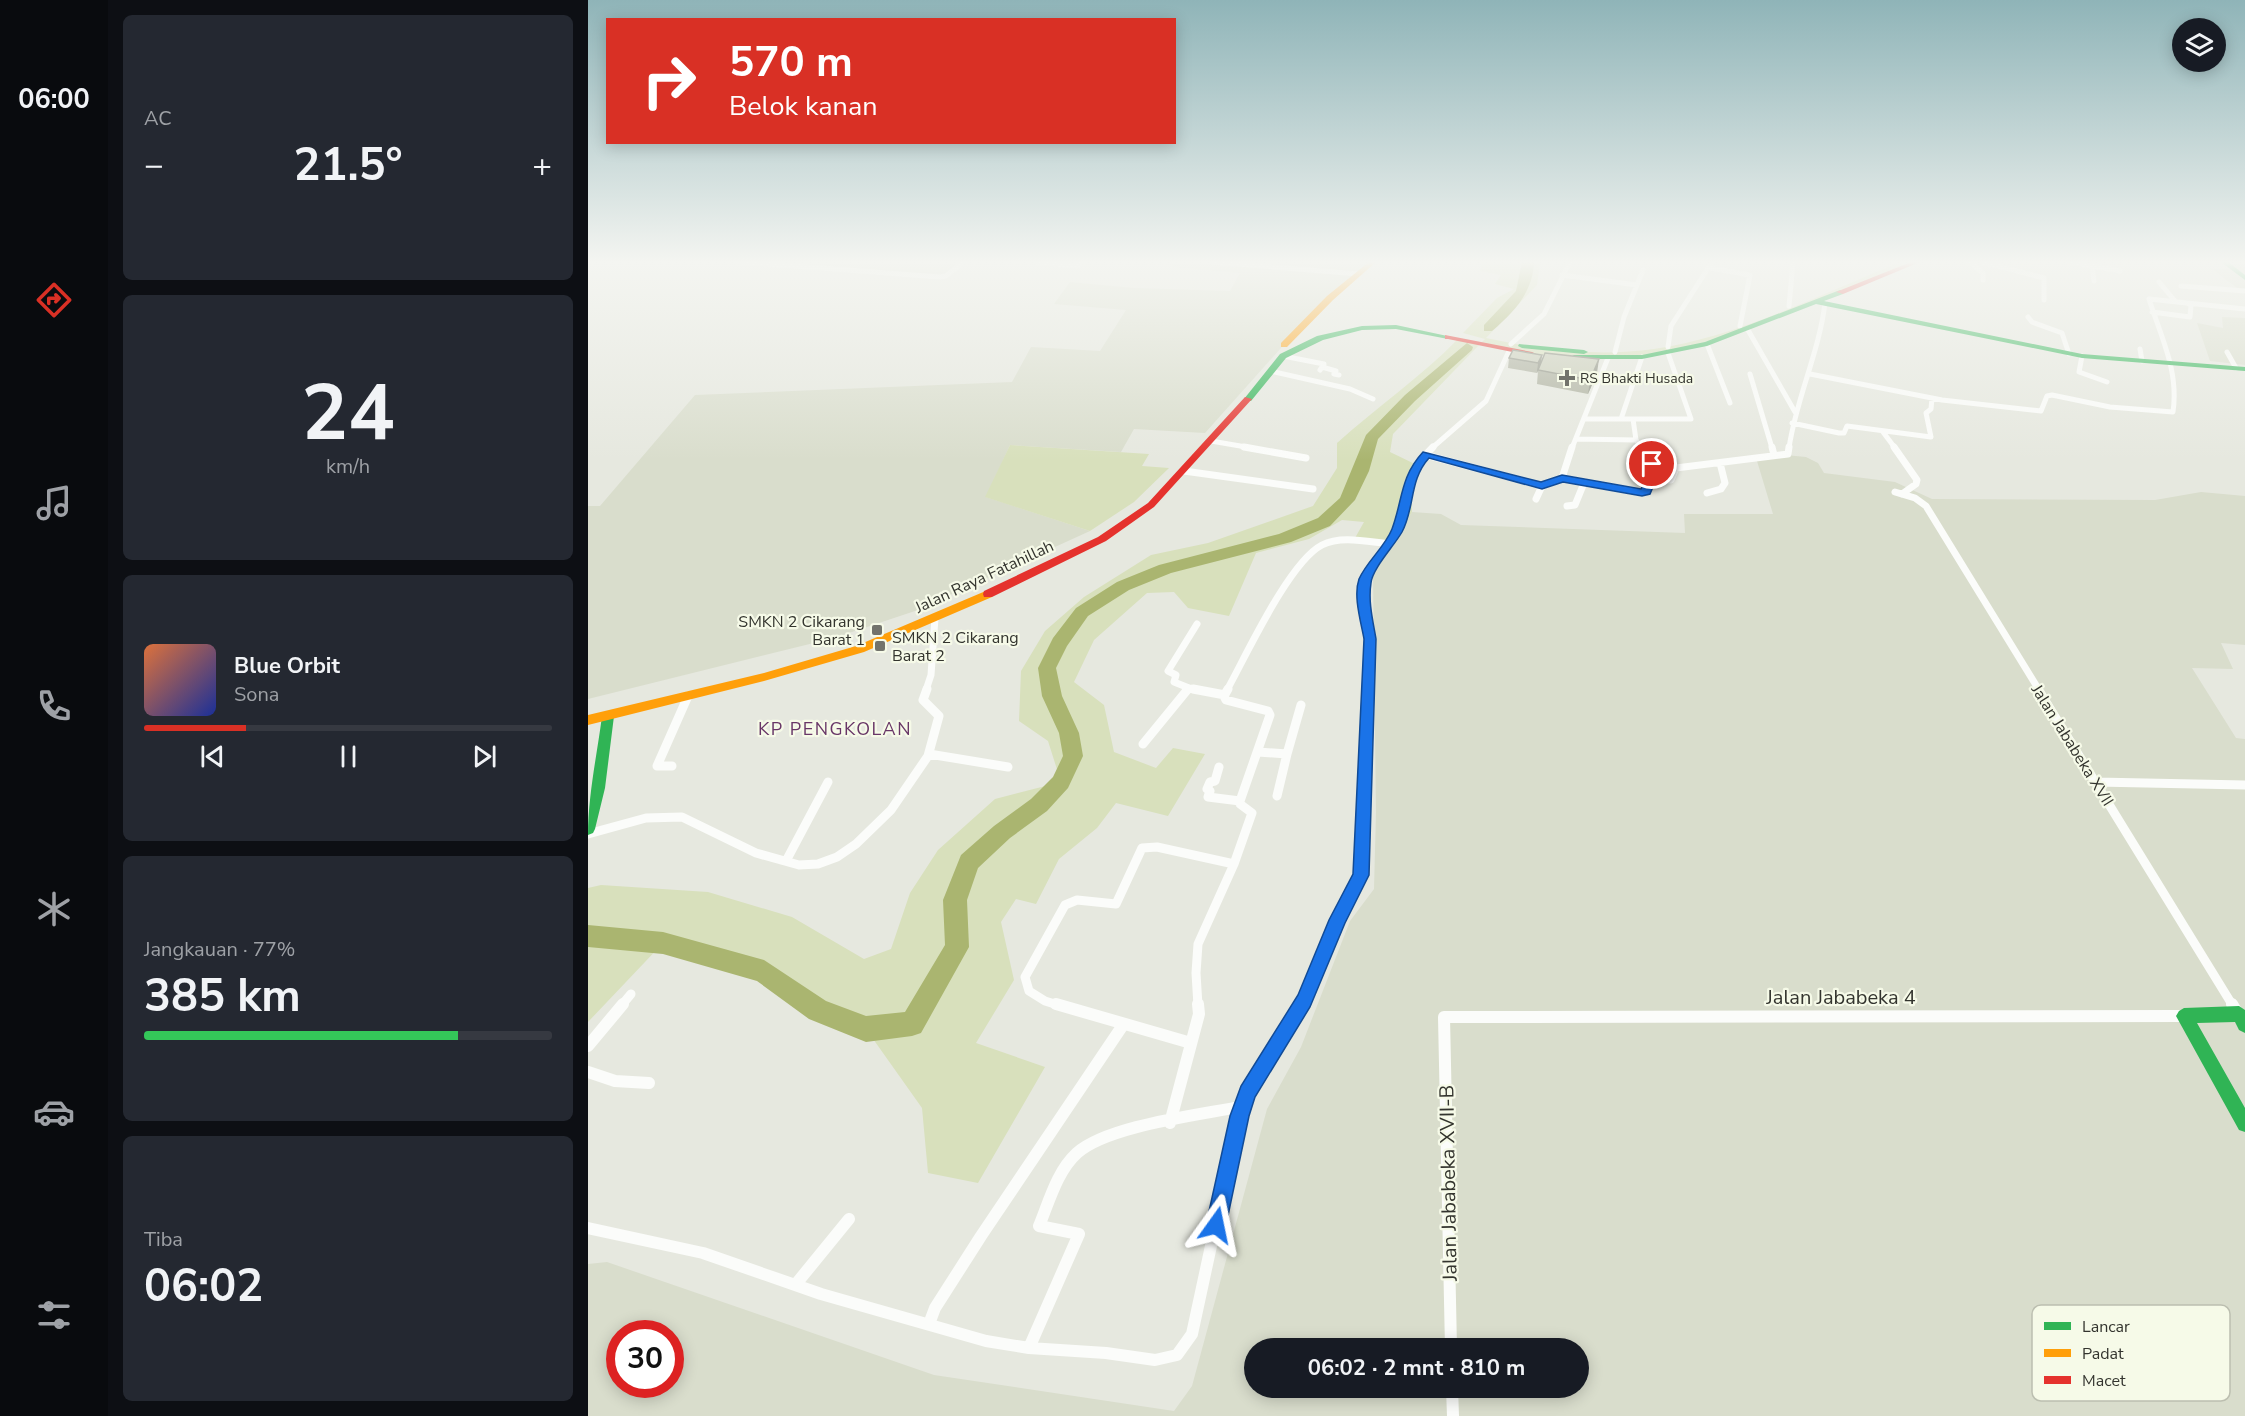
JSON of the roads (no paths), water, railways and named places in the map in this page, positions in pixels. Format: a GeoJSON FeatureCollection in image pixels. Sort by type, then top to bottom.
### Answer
{"type":"FeatureCollection","features":[{"type":"Feature","properties":{"kind":"main road"},"geometry":{"type":"LineString","coordinates":[[1285,351],[1303,328]]}},
{"type":"Feature","properties":{"kind":"main road"},"geometry":{"type":"LineString","coordinates":[[1285,351],[1330,328]]}},
{"type":"Feature","properties":{"kind":"main road"},"geometry":{"type":"LineString","coordinates":[[1285,351],[1320,338],[1362,328]]}},
{"type":"Feature","properties":{"kind":"main road"},"geometry":{"type":"LineString","coordinates":[[1414,328],[1426,329]]}},
{"type":"Feature","properties":{"kind":"main road"},"geometry":{"type":"LineString","coordinates":[[1421,328],[1548,356],[1612,355],[1668,350],[1707,344],[1744,328]]}},
{"type":"Feature","properties":{"kind":"main road"},"geometry":{"type":"LineString","coordinates":[[1612,355],[1642,357],[1744,328]]}},
{"type":"Feature","properties":{"kind":"main road"},"geometry":{"type":"LineString","coordinates":[[1944,328],[2075,355],[2141,355],[2172,363],[2241,368]]}},
{"type":"Feature","properties":{"kind":"main road","name":"Jalan Raya Fatahillah"},"geometry":{"type":"LineString","coordinates":[[588,720],[827,660],[935,618],[1116,531],[1151,505],[1184,471],[1285,351]]}},
{"type":"Feature","properties":{"kind":"main road","name":"Jalan Raya Fatahillah"},"geometry":{"type":"LineString","coordinates":[[588,710],[759,669],[860,640],[984,588],[1091,535],[1126,514],[1157,487],[1228,409],[1271,354],[1285,351]]}},
{"type":"Feature","properties":{"kind":"main road"},"geometry":{"type":"LineString","coordinates":[[588,829],[608,716]]}},
{"type":"Feature","properties":{"kind":"main road"},"geometry":{"type":"LineString","coordinates":[[2184,1016],[2245,1124]]}},
{"type":"Feature","properties":{"kind":"main road","name":"Jalan Jababeka 4"},"geometry":{"type":"LineString","coordinates":[[2184,1016],[2242,1020]]}},
{"type":"Feature","properties":{"kind":"street"},"geometry":{"type":"LineString","coordinates":[[588,1228],[703,1253],[821,1294],[986,1341],[1029,1348],[1106,1353],[1155,1360],[1177,1354],[1185,1347],[1192,1334],[1248,1092],[1304,1001],[1338,920],[1361,875],[1370,639],[1364,602],[1365,580],[1398,530],[1408,482],[1417,464],[1458,425],[1479,409],[1495,386],[1510,347],[1529,328]]}},
{"type":"Feature","properties":{"kind":"street"},"geometry":{"type":"LineString","coordinates":[[1562,478],[1567,457],[1612,355],[1620,328]]}},
{"type":"Feature","properties":{"kind":"street"},"geometry":{"type":"LineString","coordinates":[[1584,419],[1691,419],[1668,350],[1669,328]]}},
{"type":"Feature","properties":{"kind":"street"},"geometry":{"type":"LineString","coordinates":[[1744,328],[1795,412]]}},
{"type":"Feature","properties":{"kind":"street"},"geometry":{"type":"LineString","coordinates":[[1650,481],[1670,480],[1677,468],[1788,454],[1795,412],[1810,374],[1824,328]]}},
{"type":"Feature","properties":{"kind":"street"},"geometry":{"type":"LineString","coordinates":[[2049,328],[2062,333],[2075,355],[2079,371],[2107,382]]}},
{"type":"Feature","properties":{"kind":"street"},"geometry":{"type":"LineString","coordinates":[[1810,374],[1932,398],[2039,411],[2047,396],[2052,395],[2110,407],[2173,412],[2177,389],[2167,342],[2160,328]]}},
{"type":"Feature","properties":{"kind":"street"},"geometry":{"type":"LineString","coordinates":[[1707,344],[1730,403]]}},
{"type":"Feature","properties":{"kind":"street"},"geometry":{"type":"LineString","coordinates":[[1285,351],[1324,364],[1321,369],[1336,371],[1334,374],[1339,375]]}},
{"type":"Feature","properties":{"kind":"street"},"geometry":{"type":"LineString","coordinates":[[2227,352],[2241,368]]}},
{"type":"Feature","properties":{"kind":"street"},"geometry":{"type":"LineString","coordinates":[[1621,419],[1642,357]]}},
{"type":"Feature","properties":{"kind":"street"},"geometry":{"type":"LineString","coordinates":[[1270,371],[1350,389],[1373,399]]}},
{"type":"Feature","properties":{"kind":"street"},"geometry":{"type":"LineString","coordinates":[[1750,374],[1774,454]]}},
{"type":"Feature","properties":{"kind":"street"},"geometry":{"type":"LineString","coordinates":[[1792,423],[1839,433],[1844,433],[1847,426],[1931,437],[1932,433],[1926,417],[1931,409],[1932,398]]}},
{"type":"Feature","properties":{"kind":"street"},"geometry":{"type":"LineString","coordinates":[[1426,455],[1542,486],[1562,478],[1642,493],[1650,481],[1652,464],[1636,440],[1633,420]]}},
{"type":"Feature","properties":{"kind":"street","name":"Jalan Jababeka XVII"},"geometry":{"type":"LineString","coordinates":[[1883,432],[1917,480],[1916,484],[1898,493],[1926,506],[2242,1020]]}},
{"type":"Feature","properties":{"kind":"street"},"geometry":{"type":"LineString","coordinates":[[1576,439],[1636,440]]}},
{"type":"Feature","properties":{"kind":"street"},"geometry":{"type":"LineString","coordinates":[[1211,441],[1306,458]]}},
{"type":"Feature","properties":{"kind":"street"},"geometry":{"type":"LineString","coordinates":[[1707,493],[1721,489],[1725,483],[1720,463]]}},
{"type":"Feature","properties":{"kind":"street"},"geometry":{"type":"LineString","coordinates":[[1184,471],[1312,489]]}},
{"type":"Feature","properties":{"kind":"street"},"geometry":{"type":"LineString","coordinates":[[1567,506],[1575,505],[1584,483]]}},
{"type":"Feature","properties":{"kind":"street"},"geometry":{"type":"LineString","coordinates":[[1536,499],[1542,486]]}},
{"type":"Feature","properties":{"kind":"street"},"geometry":{"type":"LineString","coordinates":[[1240,801],[1258,752],[1269,712],[1226,700],[1225,695],[1288,584],[1316,549],[1324,544],[1340,542],[1390,544]]}},
{"type":"Feature","properties":{"kind":"street"},"geometry":{"type":"LineString","coordinates":[[588,834],[653,818],[683,818],[744,849],[801,865],[833,861],[847,854],[860,843],[910,785],[929,754],[939,717],[938,712],[924,704],[923,700],[931,675],[935,618]]}},
{"type":"Feature","properties":{"kind":"street"},"geometry":{"type":"LineString","coordinates":[[1197,624],[1168,671],[1176,675],[1174,682],[1189,688],[1225,695]]}},
{"type":"Feature","properties":{"kind":"street"},"geometry":{"type":"LineString","coordinates":[[1143,744],[1189,688]]}},
{"type":"Feature","properties":{"kind":"street"},"geometry":{"type":"LineString","coordinates":[[672,766],[657,766],[688,696]]}},
{"type":"Feature","properties":{"kind":"street"},"geometry":{"type":"LineString","coordinates":[[1277,796],[1301,705]]}},
{"type":"Feature","properties":{"kind":"street"},"geometry":{"type":"LineString","coordinates":[[1258,752],[1287,754]]}},
{"type":"Feature","properties":{"kind":"street"},"geometry":{"type":"LineString","coordinates":[[929,754],[1008,767]]}},
{"type":"Feature","properties":{"kind":"street"},"geometry":{"type":"LineString","coordinates":[[1219,767],[1215,781],[1210,782],[1207,789],[1210,791],[1208,797],[1240,801]]}},
{"type":"Feature","properties":{"kind":"street"},"geometry":{"type":"LineString","coordinates":[[786,861],[828,782]]}},
{"type":"Feature","properties":{"kind":"street"},"geometry":{"type":"LineString","coordinates":[[2096,782],[2245,785]]}},
{"type":"Feature","properties":{"kind":"street"},"geometry":{"type":"LineString","coordinates":[[1170,1123],[1199,1014],[1196,973],[1198,945],[1234,864],[1252,813],[1250,809],[1240,804],[1240,801]]}},
{"type":"Feature","properties":{"kind":"street"},"geometry":{"type":"LineString","coordinates":[[1191,1043],[1045,1001],[1029,991],[1025,985],[1027,969],[1065,905],[1077,900],[1116,904],[1139,851],[1146,847],[1234,864]]}},
{"type":"Feature","properties":{"kind":"street"},"geometry":{"type":"LineString","coordinates":[[588,1046],[631,994]]}},
{"type":"Feature","properties":{"kind":"street","name":"Jalan Jababeka 4"},"geometry":{"type":"LineString","coordinates":[[1444,1017],[2184,1016]]}},
{"type":"Feature","properties":{"kind":"street","name":"Jalan Jababeka XVII-B"},"geometry":{"type":"LineString","coordinates":[[1444,1017],[1451,1338]]}},
{"type":"Feature","properties":{"kind":"street"},"geometry":{"type":"LineString","coordinates":[[929,1324],[935,1308],[1012,1192],[1035,1152],[1071,1105],[1123,1025]]}},
{"type":"Feature","properties":{"kind":"street"},"geometry":{"type":"LineString","coordinates":[[588,1072],[615,1081],[649,1083]]}},
{"type":"Feature","properties":{"kind":"street"},"geometry":{"type":"LineString","coordinates":[[1029,1348],[1079,1234],[1039,1226],[1067,1164],[1090,1143],[1106,1136],[1244,1106]]}},
{"type":"Feature","properties":{"kind":"street"},"geometry":{"type":"LineString","coordinates":[[796,1284],[849,1219]]}},
{"type":"Feature","properties":{"kind":"street"},"geometry":{"type":"LineString","coordinates":[[1452,1398],[1453,1416]]}},
{"type":"Feature","properties":{"kind":"waterway"},"geometry":{"type":"LineString","coordinates":[[588,936],[663,943],[764,971],[818,1010],[866,1029],[912,1024],[957,947],[955,900],[969,862],[1002,832],[1039,805],[1061,782],[1073,756],[1069,733],[1052,696],[1047,668],[1059,643],[1082,612],[1123,586],[1165,569],[1285,538],[1324,522],[1347,500],[1361,471],[1371,438],[1410,398],[1467,347]]}},
{"type":"Feature","properties":{"kind":"place","name":"RS Bhakti Husada"},"geometry":{"type":"Point","coordinates":[1567,378]}},
{"type":"Feature","properties":{"kind":"place","name":"SMKN 2 Cikarang Barat 1"},"geometry":{"type":"Point","coordinates":[877,630]}},
{"type":"Feature","properties":{"kind":"place","name":"SMKN 2 Cikarang Barat 2"},"geometry":{"type":"Point","coordinates":[880,646]}},
{"type":"Feature","properties":{"kind":"district","name":"KP PENGKOLAN"},"geometry":{"type":"Point","coordinates":[835,729]}}]}
